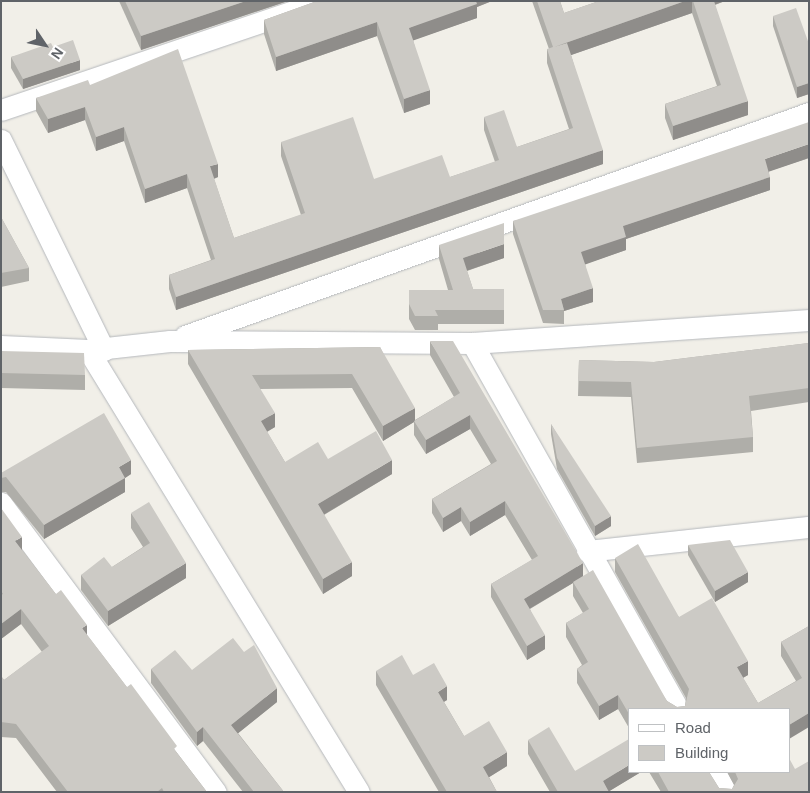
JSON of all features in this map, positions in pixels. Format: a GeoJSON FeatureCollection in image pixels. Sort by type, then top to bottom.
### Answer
{"type":"FeatureCollection","features":[{"type":"Feature","properties":{"kind":"street"},"geometry":{"type":"LineString","coordinates":[[1,110],[323,1]]}},
{"type":"Feature","properties":{"kind":"street"},"geometry":{"type":"LineString","coordinates":[[170,341],[809,113]]}},
{"type":"Feature","properties":{"kind":"street"},"geometry":{"type":"LineString","coordinates":[[1,140],[96,350],[359,792]]}},
{"type":"Feature","properties":{"kind":"street"},"geometry":{"type":"LineString","coordinates":[[1,346],[96,350],[170,341],[472,343],[809,320]]}},
{"type":"Feature","properties":{"kind":"street"},"geometry":{"type":"LineString","coordinates":[[472,343],[586,551],[677,708]]}},
{"type":"Feature","properties":{"kind":"street"},"geometry":{"type":"LineString","coordinates":[[1,503],[216,792]]}},
{"type":"Feature","properties":{"kind":"street"},"geometry":{"type":"LineString","coordinates":[[586,551],[809,527]]}},
{"type":"Feature","properties":{"kind":"street"},"geometry":{"type":"LineString","coordinates":[[716,773],[726,792]]}},
{"type":"Feature","properties":{"kind":"building"},"geometry":{"type":"Polygon","coordinates":[[[125,1],[246,1],[141,36],[125,1]]]}},
{"type":"Feature","properties":{"kind":"building"},"geometry":{"type":"Polygon","coordinates":[[[317,1],[476,1],[477,4],[409,28],[430,90],[404,99],[377,22],[276,57],[264,20],[317,1]]]}},
{"type":"Feature","properties":{"kind":"building"},"geometry":{"type":"Polygon","coordinates":[[[537,1],[560,1],[564,13],[599,1],[685,1],[554,47],[567,43],[603,150],[176,297],[169,275],[215,259],[187,174],[145,189],[124,127],[96,137],[85,107],[48,119],[36,98],[88,80],[90,85],[178,49],[218,164],[210,166],[234,238],[305,213],[281,142],[353,117],[374,179],[442,155],[450,177],[499,160],[484,117],[504,110],[517,147],[573,128],[547,49],[553,47],[537,1]]]}},
{"type":"Feature","properties":{"kind":"building"},"geometry":{"type":"Polygon","coordinates":[[[693,1],[714,1],[748,101],[673,126],[665,104],[721,85],[693,1]]]}},
{"type":"Feature","properties":{"kind":"building"},"geometry":{"type":"Polygon","coordinates":[[[796,8],[809,44],[809,83],[797,87],[773,16],[796,8]]]}},
{"type":"Feature","properties":{"kind":"building"},"geometry":{"type":"Polygon","coordinates":[[[73,40],[80,60],[23,79],[11,57],[51,43],[53,47],[73,40]]]}},
{"type":"Feature","properties":{"kind":"building"},"geometry":{"type":"Polygon","coordinates":[[[809,122],[809,144],[765,159],[770,177],[623,226],[626,237],[581,252],[593,288],[561,299],[564,310],[543,310],[513,221],[809,122]]]}},
{"type":"Feature","properties":{"kind":"building"},"geometry":{"type":"Polygon","coordinates":[[[1,217],[29,268],[1,273],[1,217]]]}},
{"type":"Feature","properties":{"kind":"building"},"geometry":{"type":"Polygon","coordinates":[[[504,223],[504,244],[463,258],[473,289],[504,289],[504,310],[435,310],[438,316],[415,316],[409,304],[409,290],[453,290],[439,245],[504,223]]]}},
{"type":"Feature","properties":{"kind":"building"},"geometry":{"type":"Polygon","coordinates":[[[430,341],[453,341],[583,563],[524,599],[545,635],[527,646],[491,584],[538,556],[505,501],[470,522],[461,507],[443,518],[432,499],[497,461],[470,415],[426,440],[414,421],[460,393],[430,341]]]}},
{"type":"Feature","properties":{"kind":"building"},"geometry":{"type":"Polygon","coordinates":[[[809,343],[809,388],[749,396],[753,437],[637,448],[631,382],[578,381],[579,360],[654,362],[809,343]]]}},
{"type":"Feature","properties":{"kind":"building"},"geometry":{"type":"Polygon","coordinates":[[[380,347],[415,408],[383,426],[352,374],[252,375],[275,413],[261,421],[285,462],[318,442],[328,459],[376,431],[392,460],[318,504],[352,562],[323,579],[188,350],[380,347]]]}},
{"type":"Feature","properties":{"kind":"building"},"geometry":{"type":"Polygon","coordinates":[[[1,351],[84,353],[85,375],[1,373],[1,351]]]}},
{"type":"Feature","properties":{"kind":"building"},"geometry":{"type":"Polygon","coordinates":[[[104,413],[131,460],[119,467],[125,478],[44,525],[6,477],[1,478],[1,473],[104,413]]]}},
{"type":"Feature","properties":{"kind":"building"},"geometry":{"type":"Polygon","coordinates":[[[551,424],[611,516],[595,526],[557,458],[551,424]]]}},
{"type":"Feature","properties":{"kind":"building"},"geometry":{"type":"Polygon","coordinates":[[[149,502],[186,563],[108,611],[81,575],[104,557],[112,567],[150,543],[131,513],[149,502]]]}},
{"type":"Feature","properties":{"kind":"building"},"geometry":{"type":"Polygon","coordinates":[[[1,508],[22,537],[15,541],[56,594],[61,590],[87,625],[82,628],[127,687],[131,684],[177,746],[174,749],[207,792],[164,792],[162,788],[157,792],[68,792],[16,724],[1,722],[1,676],[4,680],[49,646],[21,609],[1,624],[1,595],[3,594],[1,591],[1,508]]]}},
{"type":"Feature","properties":{"kind":"building"},"geometry":{"type":"Polygon","coordinates":[[[730,540],[748,572],[715,591],[688,545],[730,540]]]}},
{"type":"Feature","properties":{"kind":"building"},"geometry":{"type":"Polygon","coordinates":[[[638,544],[679,617],[712,598],[748,661],[737,667],[758,703],[802,678],[781,642],[809,626],[809,713],[790,724],[790,708],[628,708],[628,712],[618,695],[599,706],[577,669],[588,662],[566,623],[589,609],[573,582],[593,570],[667,701],[677,707],[685,706],[689,689],[615,558],[638,544]]]}},
{"type":"Feature","properties":{"kind":"building"},"geometry":{"type":"Polygon","coordinates":[[[233,638],[244,652],[254,645],[277,688],[231,725],[284,792],[254,792],[203,727],[197,732],[151,669],[175,650],[192,670],[233,638]]]}},
{"type":"Feature","properties":{"kind":"building"},"geometry":{"type":"Polygon","coordinates":[[[402,655],[413,675],[434,663],[447,686],[438,692],[464,736],[489,721],[507,752],[483,767],[497,792],[447,792],[376,671],[402,655]]]}},
{"type":"Feature","properties":{"kind":"building"},"geometry":{"type":"Polygon","coordinates":[[[549,727],[575,771],[628,740],[628,766],[603,781],[609,792],[558,792],[528,740],[549,727]]]}},
{"type":"Feature","properties":{"kind":"building"},"geometry":{"type":"Polygon","coordinates":[[[790,760],[795,769],[809,761],[809,792],[669,792],[659,773],[710,773],[719,788],[732,789],[738,779],[735,773],[790,773],[790,760]]]}}]}
